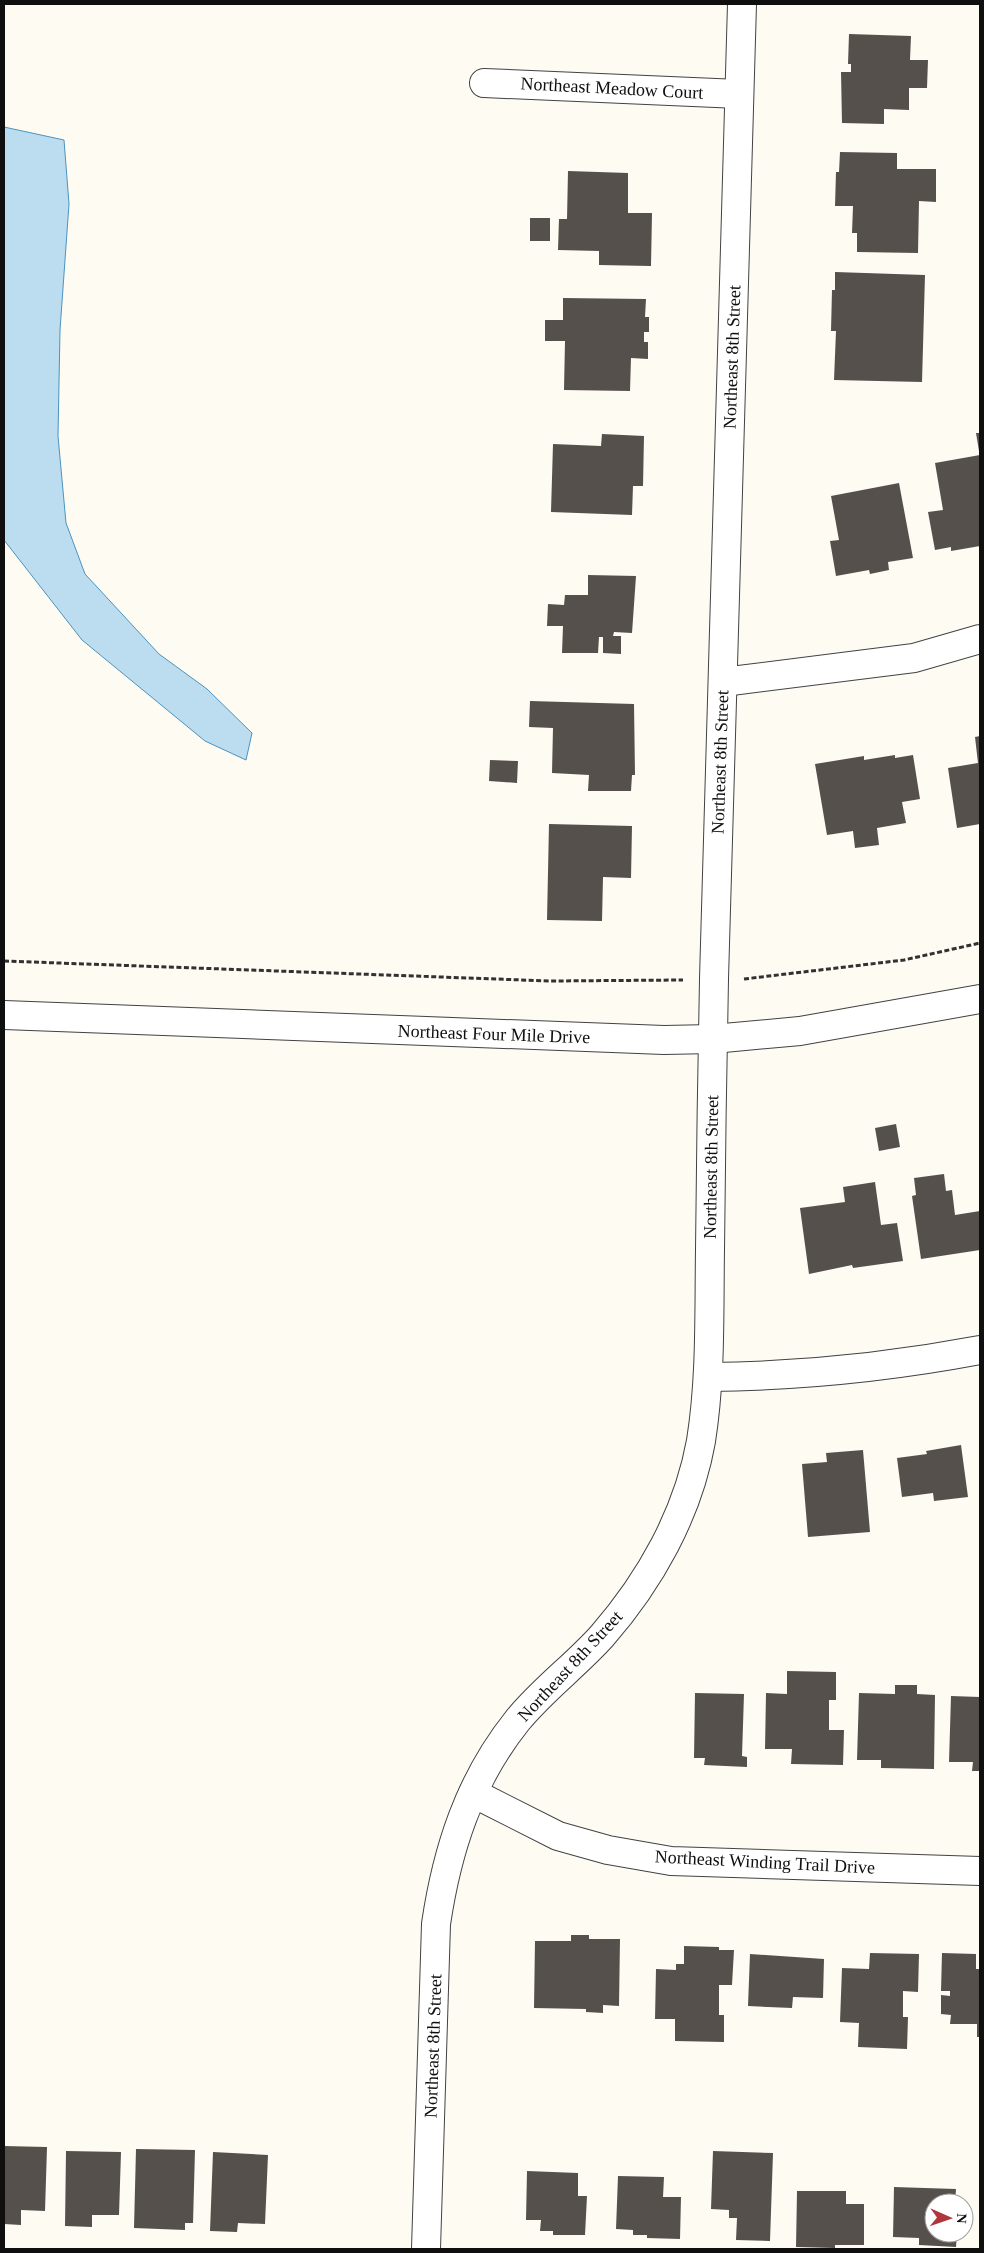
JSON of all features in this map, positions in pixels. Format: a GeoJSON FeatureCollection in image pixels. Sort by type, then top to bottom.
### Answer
{"type":"FeatureCollection","features":[{"type":"Feature","properties":{"kind":"street","name":"Northeast 8th Street"},"geometry":{"type":"LineString","coordinates":[[426,2249],[436,1924],[442,1881],[453,1840],[473,1793],[494,1754],[518,1720],[600,1638],[633,1596],[662,1554],[684,1503],[700,1445],[708,1377],[712,1039],[742,4]]}},
{"type":"Feature","properties":{"kind":"street","name":"Northeast Meadow Court"},"geometry":{"type":"LineString","coordinates":[[484,83],[739,94]]}},
{"type":"Feature","properties":{"kind":"street"},"geometry":{"type":"LineString","coordinates":[[723,682],[914,658],[980,639]]}},
{"type":"Feature","properties":{"kind":"street","name":"Northeast Four Mile Drive"},"geometry":{"type":"LineString","coordinates":[[4,1016],[664,1040],[712,1039],[800,1031],[980,999]]}},
{"type":"Feature","properties":{"kind":"street"},"geometry":{"type":"LineString","coordinates":[[708,1377],[837,1371],[912,1363],[980,1350]]}},
{"type":"Feature","properties":{"kind":"street","name":"Northeast Winding Trail Drive"},"geometry":{"type":"LineString","coordinates":[[473,1793],[558,1836],[608,1850],[671,1861],[980,1871]]}},
{"type":"Feature","properties":{"kind":"path"},"geometry":{"type":"LineString","coordinates":[[4,961],[550,981],[714,980],[759,978],[904,960],[980,943]]}},
{"type":"Feature","properties":{"kind":"water"},"geometry":{"type":"Polygon","coordinates":[[[4,127],[64,140],[69,204],[60,330],[58,436],[66,523],[85,574],[159,654],[207,689],[252,733],[246,760],[205,741],[82,640],[4,540],[4,127]]]}},
{"type":"Feature","properties":{"kind":"building"},"geometry":{"type":"Polygon","coordinates":[[[849,34],[911,36],[910,60],[928,60],[927,88],[909,88],[909,110],[884,109],[884,124],[842,123],[841,72],[851,72],[851,64],[848,64],[849,34]]]}},
{"type":"Feature","properties":{"kind":"building"},"geometry":{"type":"Polygon","coordinates":[[[840,152],[897,153],[897,169],[936,169],[936,202],[919,201],[918,253],[857,252],[857,233],[852,233],[853,206],[835,206],[836,172],[839,172],[840,152]]]}},
{"type":"Feature","properties":{"kind":"building"},"geometry":{"type":"Polygon","coordinates":[[[568,171],[628,173],[628,213],[652,213],[651,266],[599,265],[599,251],[558,250],[559,219],[567,219],[568,171]]]}},
{"type":"Feature","properties":{"kind":"building"},"geometry":{"type":"Polygon","coordinates":[[[530,218],[550,218],[550,241],[530,241],[530,218]]]}},
{"type":"Feature","properties":{"kind":"building"},"geometry":{"type":"Polygon","coordinates":[[[835,272],[925,275],[922,382],[834,380],[836,331],[831,331],[832,290],[835,290],[835,272]]]}},
{"type":"Feature","properties":{"kind":"building"},"geometry":{"type":"Polygon","coordinates":[[[563,298],[646,299],[645,317],[649,317],[649,332],[644,332],[644,342],[648,342],[648,359],[631,358],[630,391],[564,390],[565,341],[545,341],[545,320],[563,320],[563,298]]]}},
{"type":"Feature","properties":{"kind":"building"},"geometry":{"type":"Polygon","coordinates":[[[976,433],[980,433],[980,451],[979,451],[976,433]]]}},
{"type":"Feature","properties":{"kind":"building"},"geometry":{"type":"Polygon","coordinates":[[[602,434],[644,436],[643,486],[633,486],[632,515],[551,512],[553,444],[601,446],[602,434]]]}},
{"type":"Feature","properties":{"kind":"building"},"geometry":{"type":"Polygon","coordinates":[[[980,455],[980,546],[951,551],[951,547],[935,550],[928,512],[943,510],[935,463],[980,455]]]}},
{"type":"Feature","properties":{"kind":"building"},"geometry":{"type":"Polygon","coordinates":[[[899,483],[913,558],[888,562],[889,570],[870,574],[869,570],[836,576],[830,541],[839,540],[831,496],[899,483]]]}},
{"type":"Feature","properties":{"kind":"building"},"geometry":{"type":"Polygon","coordinates":[[[588,575],[636,576],[632,633],[614,632],[613,636],[621,636],[621,654],[603,653],[603,637],[599,637],[598,653],[562,653],[563,626],[547,626],[548,604],[564,605],[565,595],[588,595],[588,575]]]}},
{"type":"Feature","properties":{"kind":"building"},"geometry":{"type":"Polygon","coordinates":[[[530,701],[634,704],[635,775],[632,775],[631,791],[588,791],[589,775],[552,773],[553,728],[529,727],[530,701]]]}},
{"type":"Feature","properties":{"kind":"building"},"geometry":{"type":"Polygon","coordinates":[[[980,736],[980,824],[957,828],[948,768],[978,763],[975,737],[980,736]]]}},
{"type":"Feature","properties":{"kind":"building"},"geometry":{"type":"Polygon","coordinates":[[[895,755],[895,758],[913,755],[920,799],[902,802],[906,823],[877,828],[879,845],[855,848],[853,831],[827,835],[815,764],[864,756],[864,760],[895,755]]]}},
{"type":"Feature","properties":{"kind":"building"},"geometry":{"type":"Polygon","coordinates":[[[490,760],[518,761],[517,783],[489,781],[490,760]]]}},
{"type":"Feature","properties":{"kind":"building"},"geometry":{"type":"Polygon","coordinates":[[[549,824],[632,826],[631,878],[603,877],[602,921],[547,920],[549,824]]]}},
{"type":"Feature","properties":{"kind":"building"},"geometry":{"type":"Polygon","coordinates":[[[896,1124],[900,1147],[879,1151],[875,1128],[896,1124]]]}},
{"type":"Feature","properties":{"kind":"building"},"geometry":{"type":"Polygon","coordinates":[[[944,1174],[946,1191],[952,1190],[955,1215],[980,1211],[980,1250],[921,1259],[912,1196],[916,1195],[914,1178],[944,1174]]]}},
{"type":"Feature","properties":{"kind":"building"},"geometry":{"type":"Polygon","coordinates":[[[875,1182],[881,1225],[897,1223],[903,1261],[853,1268],[852,1265],[809,1274],[800,1208],[845,1202],[843,1187],[875,1182]]]}},
{"type":"Feature","properties":{"kind":"building"},"geometry":{"type":"Polygon","coordinates":[[[961,1445],[968,1497],[934,1501],[933,1493],[902,1497],[897,1458],[927,1454],[926,1451],[961,1445]]]}},
{"type":"Feature","properties":{"kind":"building"},"geometry":{"type":"Polygon","coordinates":[[[863,1450],[870,1532],[808,1537],[802,1464],[827,1462],[826,1453],[863,1450]]]}},
{"type":"Feature","properties":{"kind":"building"},"geometry":{"type":"Polygon","coordinates":[[[787,1671],[836,1672],[836,1700],[829,1700],[829,1730],[844,1730],[843,1765],[791,1764],[792,1749],[765,1749],[766,1693],[787,1694],[787,1671]]]}},
{"type":"Feature","properties":{"kind":"building"},"geometry":{"type":"Polygon","coordinates":[[[895,1685],[917,1685],[917,1694],[935,1695],[934,1769],[881,1768],[881,1760],[857,1760],[859,1693],[895,1694],[895,1685]]]}},
{"type":"Feature","properties":{"kind":"building"},"geometry":{"type":"Polygon","coordinates":[[[695,1693],[744,1694],[742,1756],[747,1757],[747,1767],[704,1765],[705,1758],[694,1758],[695,1693]]]}},
{"type":"Feature","properties":{"kind":"building"},"geometry":{"type":"Polygon","coordinates":[[[951,1696],[980,1697],[980,1771],[972,1771],[973,1762],[949,1762],[951,1696]]]}},
{"type":"Feature","properties":{"kind":"building"},"geometry":{"type":"Polygon","coordinates":[[[571,1935],[589,1935],[589,1939],[620,1939],[619,2006],[603,2005],[603,2013],[586,2012],[586,2009],[534,2008],[535,1941],[571,1941],[571,1935]]]}},
{"type":"Feature","properties":{"kind":"building"},"geometry":{"type":"Polygon","coordinates":[[[684,1946],[719,1947],[719,1950],[734,1950],[732,1985],[719,1985],[719,2015],[724,2015],[724,2042],[675,2041],[675,2019],[655,2019],[656,1969],[676,1970],[676,1964],[684,1964],[684,1946]]]}},
{"type":"Feature","properties":{"kind":"building"},"geometry":{"type":"Polygon","coordinates":[[[870,1953],[919,1954],[918,1992],[903,1991],[903,2017],[908,2017],[907,2049],[858,2047],[859,2023],[840,2022],[842,1968],[869,1969],[870,1953]]]}},
{"type":"Feature","properties":{"kind":"building"},"geometry":{"type":"Polygon","coordinates":[[[942,1953],[976,1954],[976,1969],[980,1969],[980,2037],[977,2037],[977,2024],[950,2024],[951,2015],[941,2014],[941,1995],[950,1996],[950,1991],[941,1991],[942,1953]]]}},
{"type":"Feature","properties":{"kind":"building"},"geometry":{"type":"Polygon","coordinates":[[[750,1954],[824,1959],[823,1998],[793,1997],[792,2008],[748,2006],[750,1954]]]}},
{"type":"Feature","properties":{"kind":"building"},"geometry":{"type":"Polygon","coordinates":[[[4,2146],[47,2147],[45,2211],[21,2210],[21,2225],[4,2224],[4,2146]]]}},
{"type":"Feature","properties":{"kind":"building"},"geometry":{"type":"Polygon","coordinates":[[[136,2149],[195,2150],[193,2223],[185,2223],[185,2230],[134,2228],[136,2149]]]}},
{"type":"Feature","properties":{"kind":"building"},"geometry":{"type":"Polygon","coordinates":[[[66,2151],[121,2152],[119,2215],[92,2215],[92,2227],[65,2226],[66,2151]]]}},
{"type":"Feature","properties":{"kind":"building"},"geometry":{"type":"Polygon","coordinates":[[[713,2151],[773,2153],[770,2241],[736,2240],[737,2218],[729,2218],[729,2210],[711,2209],[713,2151]]]}},
{"type":"Feature","properties":{"kind":"building"},"geometry":{"type":"Polygon","coordinates":[[[213,2152],[268,2155],[265,2224],[238,2223],[237,2232],[210,2231],[213,2152]]]}},
{"type":"Feature","properties":{"kind":"building"},"geometry":{"type":"Polygon","coordinates":[[[527,2171],[578,2173],[578,2196],[587,2196],[585,2235],[553,2235],[553,2231],[540,2231],[541,2220],[526,2220],[527,2171]]]}},
{"type":"Feature","properties":{"kind":"building"},"geometry":{"type":"Polygon","coordinates":[[[618,2176],[664,2177],[663,2197],[681,2197],[680,2239],[647,2238],[647,2235],[633,2235],[633,2230],[616,2229],[618,2176]]]}},
{"type":"Feature","properties":{"kind":"building"},"geometry":{"type":"Polygon","coordinates":[[[894,2187],[956,2189],[956,2193],[924,2193],[924,2243],[956,2243],[956,2247],[919,2245],[919,2238],[893,2237],[894,2187]]]}},
{"type":"Feature","properties":{"kind":"building"},"geometry":{"type":"Polygon","coordinates":[[[797,2191],[846,2191],[846,2204],[864,2204],[864,2245],[835,2245],[835,2248],[796,2247],[797,2191]]]}}]}
